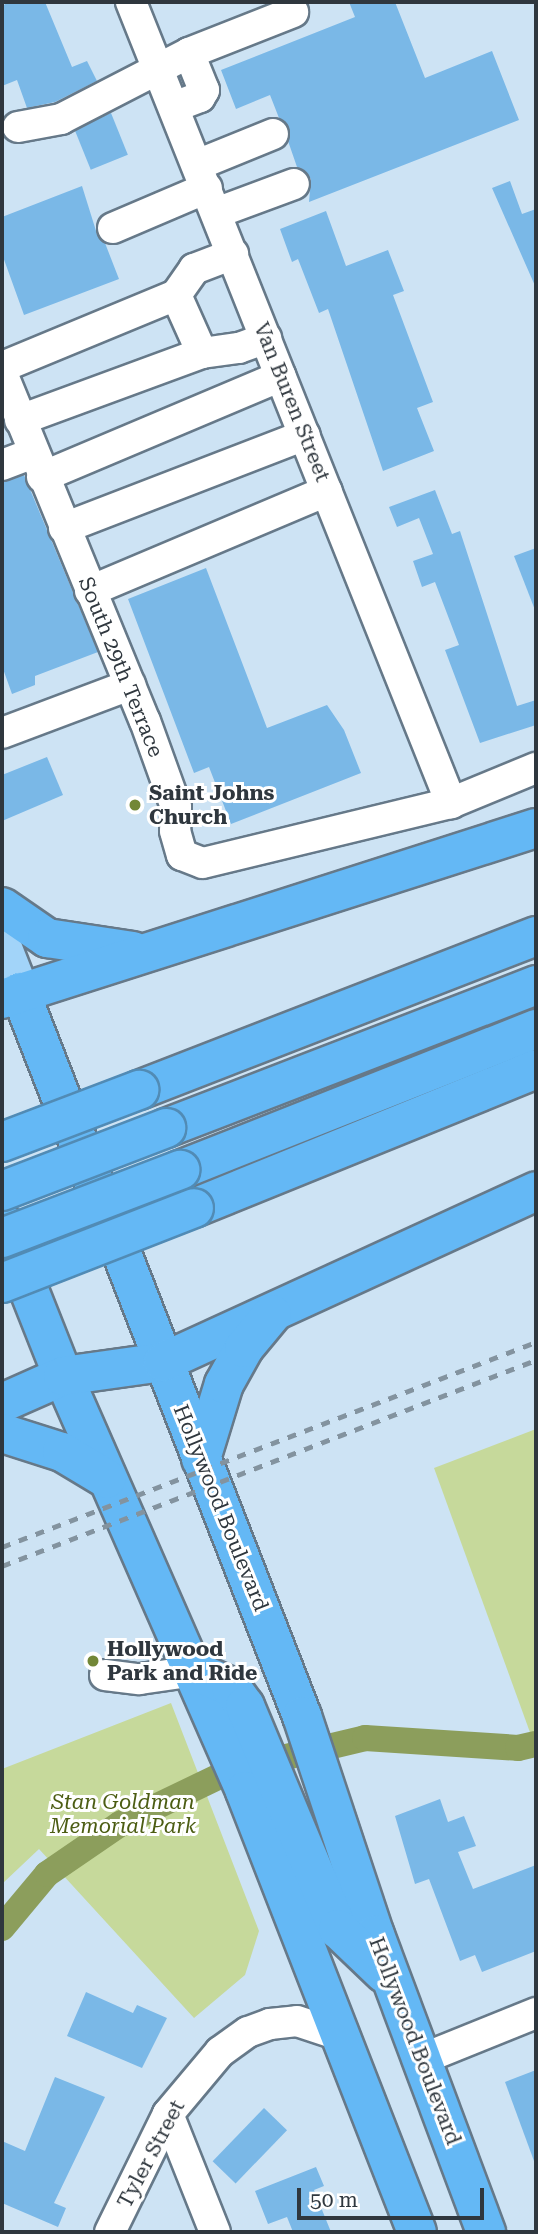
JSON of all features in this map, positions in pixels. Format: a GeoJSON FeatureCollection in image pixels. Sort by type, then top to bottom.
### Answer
{"type":"FeatureCollection","features":[{"type":"Feature","properties":{"kind":"highway"},"geometry":{"type":"LineString","coordinates":[[11,995],[536,828]]}},
{"type":"Feature","properties":{"kind":"highway"},"geometry":{"type":"LineString","coordinates":[[2,908],[47,938],[145,952]]}},
{"type":"Feature","properties":{"kind":"highway"},"geometry":{"type":"LineString","coordinates":[[2,1142],[536,936]]}},
{"type":"Feature","properties":{"kind":"highway"},"geometry":{"type":"LineString","coordinates":[[2,1191],[536,985]]}},
{"type":"Feature","properties":{"kind":"highway","name":"Hollywood Boulevard"},"geometry":{"type":"LineString","coordinates":[[11,995],[163,1362],[302,1716],[393,1982],[486,2232]]}},
{"type":"Feature","properties":{"kind":"highway"},"geometry":{"type":"LineString","coordinates":[[2,1238],[536,1029]]}},
{"type":"Feature","properties":{"kind":"highway"},"geometry":{"type":"LineString","coordinates":[[2,1283],[536,1069]]}},
{"type":"Feature","properties":{"kind":"highway"},"geometry":{"type":"LineString","coordinates":[[2,1403],[62,1376],[163,1362],[536,1191]]}},
{"type":"Feature","properties":{"kind":"highway"},"geometry":{"type":"LineString","coordinates":[[2,1222],[62,1376],[195,1671],[253,1768],[338,1929],[393,1982]]}},
{"type":"Feature","properties":{"kind":"highway"},"geometry":{"type":"LineString","coordinates":[[201,1459],[224,1384],[244,1348],[278,1307]]}},
{"type":"Feature","properties":{"kind":"highway"},"geometry":{"type":"LineString","coordinates":[[2,1433],[62,1452],[107,1479]]}},
{"type":"Feature","properties":{"kind":"highway"},"geometry":{"type":"LineString","coordinates":[[253,1768],[342,2036],[417,2232]]}},
{"type":"Feature","properties":{"kind":"main road","name":"Hollywood Boulevard"},"geometry":{"type":"LineString","coordinates":[[2,946],[11,995]]}},
{"type":"Feature","properties":{"kind":"street","name":"Van Buren Street"},"geometry":{"type":"LineString","coordinates":[[131,2],[451,803]]}},
{"type":"Feature","properties":{"kind":"street"},"geometry":{"type":"LineString","coordinates":[[18,127],[61,119],[189,53],[293,12]]}},
{"type":"Feature","properties":{"kind":"street"},"geometry":{"type":"LineString","coordinates":[[174,107],[200,97],[204,90],[189,53]]}},
{"type":"Feature","properties":{"kind":"street"},"geometry":{"type":"LineString","coordinates":[[113,228],[207,189],[273,134]]}},
{"type":"Feature","properties":{"kind":"street"},"geometry":{"type":"LineString","coordinates":[[207,189],[293,184]]}},
{"type":"Feature","properties":{"kind":"street"},"geometry":{"type":"LineString","coordinates":[[2,367],[176,295],[194,268],[233,254]]}},
{"type":"Feature","properties":{"kind":"street"},"geometry":{"type":"LineString","coordinates":[[176,295],[202,353]]}},
{"type":"Feature","properties":{"kind":"street"},"geometry":{"type":"LineString","coordinates":[[2,465],[24,445],[202,353],[239,348],[266,338]]}},
{"type":"Feature","properties":{"kind":"street","name":"South 29th Terrace"},"geometry":{"type":"LineString","coordinates":[[2,373],[24,445],[64,528],[130,685],[176,807],[175,831],[182,855],[203,863],[451,803],[536,768]]}},
{"type":"Feature","properties":{"kind":"street"},"geometry":{"type":"LineString","coordinates":[[24,445],[281,376]]}},
{"type":"Feature","properties":{"kind":"street"},"geometry":{"type":"LineString","coordinates":[[64,528],[305,435]]}},
{"type":"Feature","properties":{"kind":"street"},"geometry":{"type":"LineString","coordinates":[[90,591],[327,491]]}},
{"type":"Feature","properties":{"kind":"street"},"geometry":{"type":"LineString","coordinates":[[2,733],[130,685]]}},
{"type":"Feature","properties":{"kind":"street"},"geometry":{"type":"LineString","coordinates":[[105,1675],[139,1679],[195,1671]]}},
{"type":"Feature","properties":{"kind":"street"},"geometry":{"type":"LineString","coordinates":[[422,2059],[536,2013]]}},
{"type":"Feature","properties":{"kind":"street","name":"Tyler Street"},"geometry":{"type":"LineString","coordinates":[[110,2232],[168,2114],[203,2069],[237,2038],[270,2024],[298,2021],[342,2036]]}},
{"type":"Feature","properties":{"kind":"street"},"geometry":{"type":"LineString","coordinates":[[168,2114],[215,2232]]}},
{"type":"Feature","properties":{"kind":"green space"},"geometry":{"type":"Polygon","coordinates":[[[536,1429],[536,1749],[434,1468],[536,1429]]]}},
{"type":"Feature","properties":{"kind":"green space","name":"Stan Goldman Memorial Park"},"geometry":{"type":"Polygon","coordinates":[[[171,1703],[259,1931],[245,1975],[194,2018],[39,1849],[2,1884],[2,1769],[171,1703]]]}},
{"type":"Feature","properties":{"kind":"building"},"geometry":{"type":"Polygon","coordinates":[[[7,2],[45,2],[72,67],[87,61],[97,81],[55,102],[27,108],[17,80],[2,86],[2,7],[7,2]]]}},
{"type":"Feature","properties":{"kind":"building"},"geometry":{"type":"Polygon","coordinates":[[[349,2],[395,2],[425,78],[492,51],[519,120],[309,202],[311,179],[297,167],[288,141],[289,128],[279,118],[270,95],[236,109],[221,70],[355,17],[349,2]]]}},
{"type":"Feature","properties":{"kind":"building"},"geometry":{"type":"Polygon","coordinates":[[[111,113],[128,155],[91,170],[74,128],[111,113]]]}},
{"type":"Feature","properties":{"kind":"building"},"geometry":{"type":"Polygon","coordinates":[[[510,181],[522,214],[536,209],[536,288],[492,188],[510,181]]]}},
{"type":"Feature","properties":{"kind":"building"},"geometry":{"type":"Polygon","coordinates":[[[82,186],[97,234],[105,243],[119,279],[24,315],[2,254],[2,217],[82,186]]]}},
{"type":"Feature","properties":{"kind":"building"},"geometry":{"type":"Polygon","coordinates":[[[326,211],[346,266],[388,250],[404,291],[393,295],[433,402],[417,408],[434,451],[383,471],[328,309],[319,313],[298,259],[292,262],[280,229],[326,211]]]}},
{"type":"Feature","properties":{"kind":"building"},"geometry":{"type":"Polygon","coordinates":[[[24,475],[98,652],[35,676],[35,685],[12,694],[2,666],[2,482],[24,475]]]}},
{"type":"Feature","properties":{"kind":"building"},"geometry":{"type":"Polygon","coordinates":[[[435,490],[452,534],[460,531],[517,706],[536,700],[536,725],[480,743],[445,650],[459,645],[435,582],[422,587],[413,561],[433,554],[419,518],[397,527],[389,507],[435,490]]]}},
{"type":"Feature","properties":{"kind":"building"},"geometry":{"type":"Polygon","coordinates":[[[536,548],[536,610],[535,610],[514,556],[536,548]]]}},
{"type":"Feature","properties":{"kind":"building"},"geometry":{"type":"Polygon","coordinates":[[[206,568],[267,728],[327,705],[344,730],[361,773],[231,824],[209,767],[194,773],[128,599],[206,568]]]}},
{"type":"Feature","properties":{"kind":"building"},"geometry":{"type":"Polygon","coordinates":[[[47,757],[63,795],[2,821],[2,775],[47,757]]]}},
{"type":"Feature","properties":{"kind":"building"},"geometry":{"type":"Polygon","coordinates":[[[440,1799],[448,1822],[464,1816],[476,1846],[458,1852],[473,1889],[536,1865],[536,1951],[482,1972],[475,1955],[460,1961],[429,1879],[415,1884],[395,1816],[440,1799]]]}},
{"type":"Feature","properties":{"kind":"building"},"geometry":{"type":"Polygon","coordinates":[[[86,1992],[133,2013],[137,2005],[167,2018],[142,2068],[67,2036],[86,1992]]]}},
{"type":"Feature","properties":{"kind":"building"},"geometry":{"type":"Polygon","coordinates":[[[536,2070],[536,2160],[534,2161],[505,2082],[536,2070]]]}},
{"type":"Feature","properties":{"kind":"building"},"geometry":{"type":"Polygon","coordinates":[[[55,2077],[105,2097],[54,2203],[66,2208],[58,2227],[2,2203],[2,2141],[25,2151],[55,2077]]]}},
{"type":"Feature","properties":{"kind":"building"},"geometry":{"type":"Polygon","coordinates":[[[264,2108],[287,2130],[236,2183],[213,2161],[264,2108]]]}},
{"type":"Feature","properties":{"kind":"building"},"geometry":{"type":"Polygon","coordinates":[[[316,2167],[324,2186],[314,2190],[331,2232],[293,2232],[287,2217],[268,2224],[255,2191],[316,2167]]]}},
{"type":"Feature","properties":{"kind":"waterway"},"geometry":{"type":"LineString","coordinates":[[2,1928],[47,1874],[120,1824],[232,1770],[365,1738],[518,1748],[536,1744]]}},
{"type":"Feature","properties":{"kind":"railway"},"geometry":{"type":"LineString","coordinates":[[2,1547],[536,1342]]}},
{"type":"Feature","properties":{"kind":"railway"},"geometry":{"type":"LineString","coordinates":[[2,1566],[536,1360]]}},
{"type":"Feature","properties":{"kind":"place","name":"Saint Johns Church"},"geometry":{"type":"Point","coordinates":[135,805]}},
{"type":"Feature","properties":{"kind":"place","name":"Hollywood Park and Ride"},"geometry":{"type":"Point","coordinates":[93,1661]}}]}
